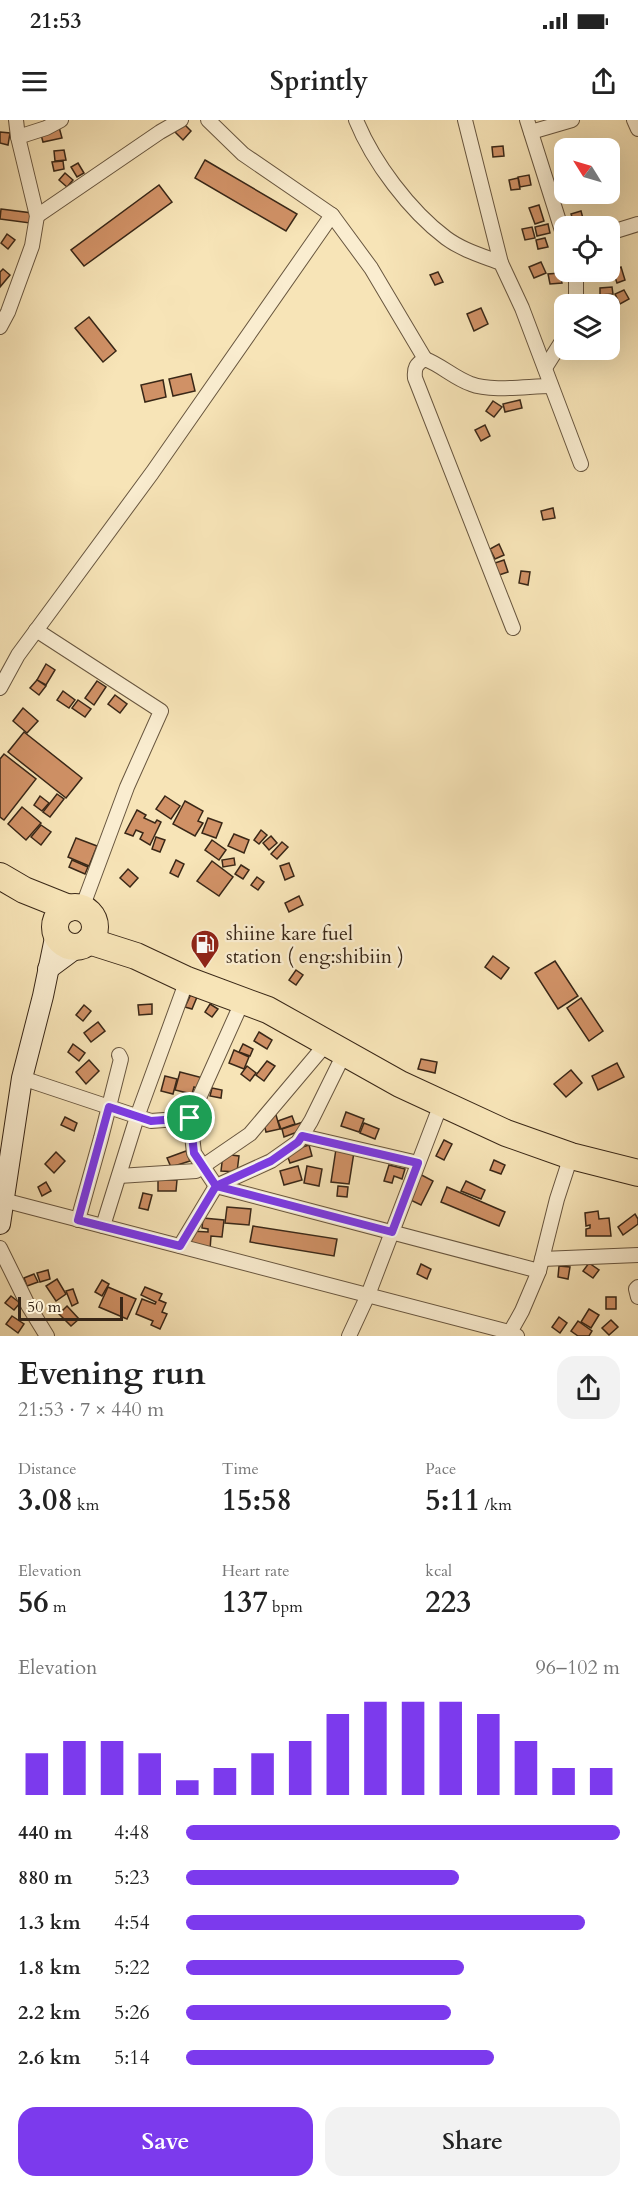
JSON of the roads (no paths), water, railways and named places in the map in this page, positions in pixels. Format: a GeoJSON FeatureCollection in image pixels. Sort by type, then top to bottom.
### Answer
{"type":"FeatureCollection","features":[{"type":"Feature","properties":{"kind":"highway"},"geometry":{"type":"LineString","coordinates":[[0,876],[74,925],[187,980],[268,1010],[335,1049],[441,1104],[506,1133],[572,1156],[638,1173]]}},
{"type":"Feature","properties":{"kind":"street"},"geometry":{"type":"LineString","coordinates":[[0,327],[8,312],[32,246],[37,216],[16,120]]}},
{"type":"Feature","properties":{"kind":"street"},"geometry":{"type":"LineString","coordinates":[[18,137],[46,128],[61,120]]}},
{"type":"Feature","properties":{"kind":"street"},"geometry":{"type":"LineString","coordinates":[[37,216],[181,120]]}},
{"type":"Feature","properties":{"kind":"street"},"geometry":{"type":"LineString","coordinates":[[207,120],[243,154],[332,215],[371,268],[425,359],[457,378],[481,388],[551,386]]}},
{"type":"Feature","properties":{"kind":"street"},"geometry":{"type":"LineString","coordinates":[[356,120],[382,168],[415,208],[447,238],[472,252],[501,263]]}},
{"type":"Feature","properties":{"kind":"street"},"geometry":{"type":"LineString","coordinates":[[465,120],[501,263],[522,308],[580,464]]}},
{"type":"Feature","properties":{"kind":"street"},"geometry":{"type":"LineString","coordinates":[[557,216],[529,126],[572,120]]}},
{"type":"Feature","properties":{"kind":"street"},"geometry":{"type":"LineString","coordinates":[[634,120],[638,129]]}},
{"type":"Feature","properties":{"kind":"street"},"geometry":{"type":"LineString","coordinates":[[0,688],[18,655],[152,473],[332,215]]}},
{"type":"Feature","properties":{"kind":"street"},"geometry":{"type":"LineString","coordinates":[[620,230],[638,224]]}},
{"type":"Feature","properties":{"kind":"street"},"geometry":{"type":"LineString","coordinates":[[545,368],[554,354]]}},
{"type":"Feature","properties":{"kind":"street"},"geometry":{"type":"LineString","coordinates":[[425,359],[414,369],[415,378],[513,628]]}},
{"type":"Feature","properties":{"kind":"street"},"geometry":{"type":"LineString","coordinates":[[0,1224],[22,1078],[48,969],[74,925],[127,787],[161,711],[36,630]]}},
{"type":"Feature","properties":{"kind":"street"},"geometry":{"type":"LineString","coordinates":[[103,1226],[137,1117],[187,980]]}},
{"type":"Feature","properties":{"kind":"street"},"geometry":{"type":"LineString","coordinates":[[243,1000],[190,1118],[194,1153],[216,1186],[392,1232],[540,1265],[638,1255]]}},
{"type":"Feature","properties":{"kind":"street"},"geometry":{"type":"LineString","coordinates":[[119,1176],[196,1171],[250,1134],[335,1049]]}},
{"type":"Feature","properties":{"kind":"street"},"geometry":{"type":"LineString","coordinates":[[180,1246],[216,1186],[271,1161],[298,1142],[335,1049]]}},
{"type":"Feature","properties":{"kind":"street"},"geometry":{"type":"LineString","coordinates":[[78,1220],[121,1059],[119,1055]]}},
{"type":"Feature","properties":{"kind":"street"},"geometry":{"type":"LineString","coordinates":[[22,1078],[151,1121],[190,1118]]}},
{"type":"Feature","properties":{"kind":"street"},"geometry":{"type":"LineString","coordinates":[[349,1336],[368,1295],[441,1104]]}},
{"type":"Feature","properties":{"kind":"street"},"geometry":{"type":"LineString","coordinates":[[302,1136],[418,1163]]}},
{"type":"Feature","properties":{"kind":"street"},"geometry":{"type":"LineString","coordinates":[[3,1200],[368,1295],[511,1335],[540,1265],[557,1199],[572,1156]]}},
{"type":"Feature","properties":{"kind":"street"},"geometry":{"type":"LineString","coordinates":[[0,1248],[27,1305],[46,1336]]}},
{"type":"Feature","properties":{"kind":"street"},"geometry":{"type":"LineString","coordinates":[[638,1287],[636,1289],[638,1297]]}},
{"type":"Feature","properties":{"kind":"place","name":"shiine kare fuel station ( eng:shibiin )"},"geometry":{"type":"Point","coordinates":[205,970]}}]}
